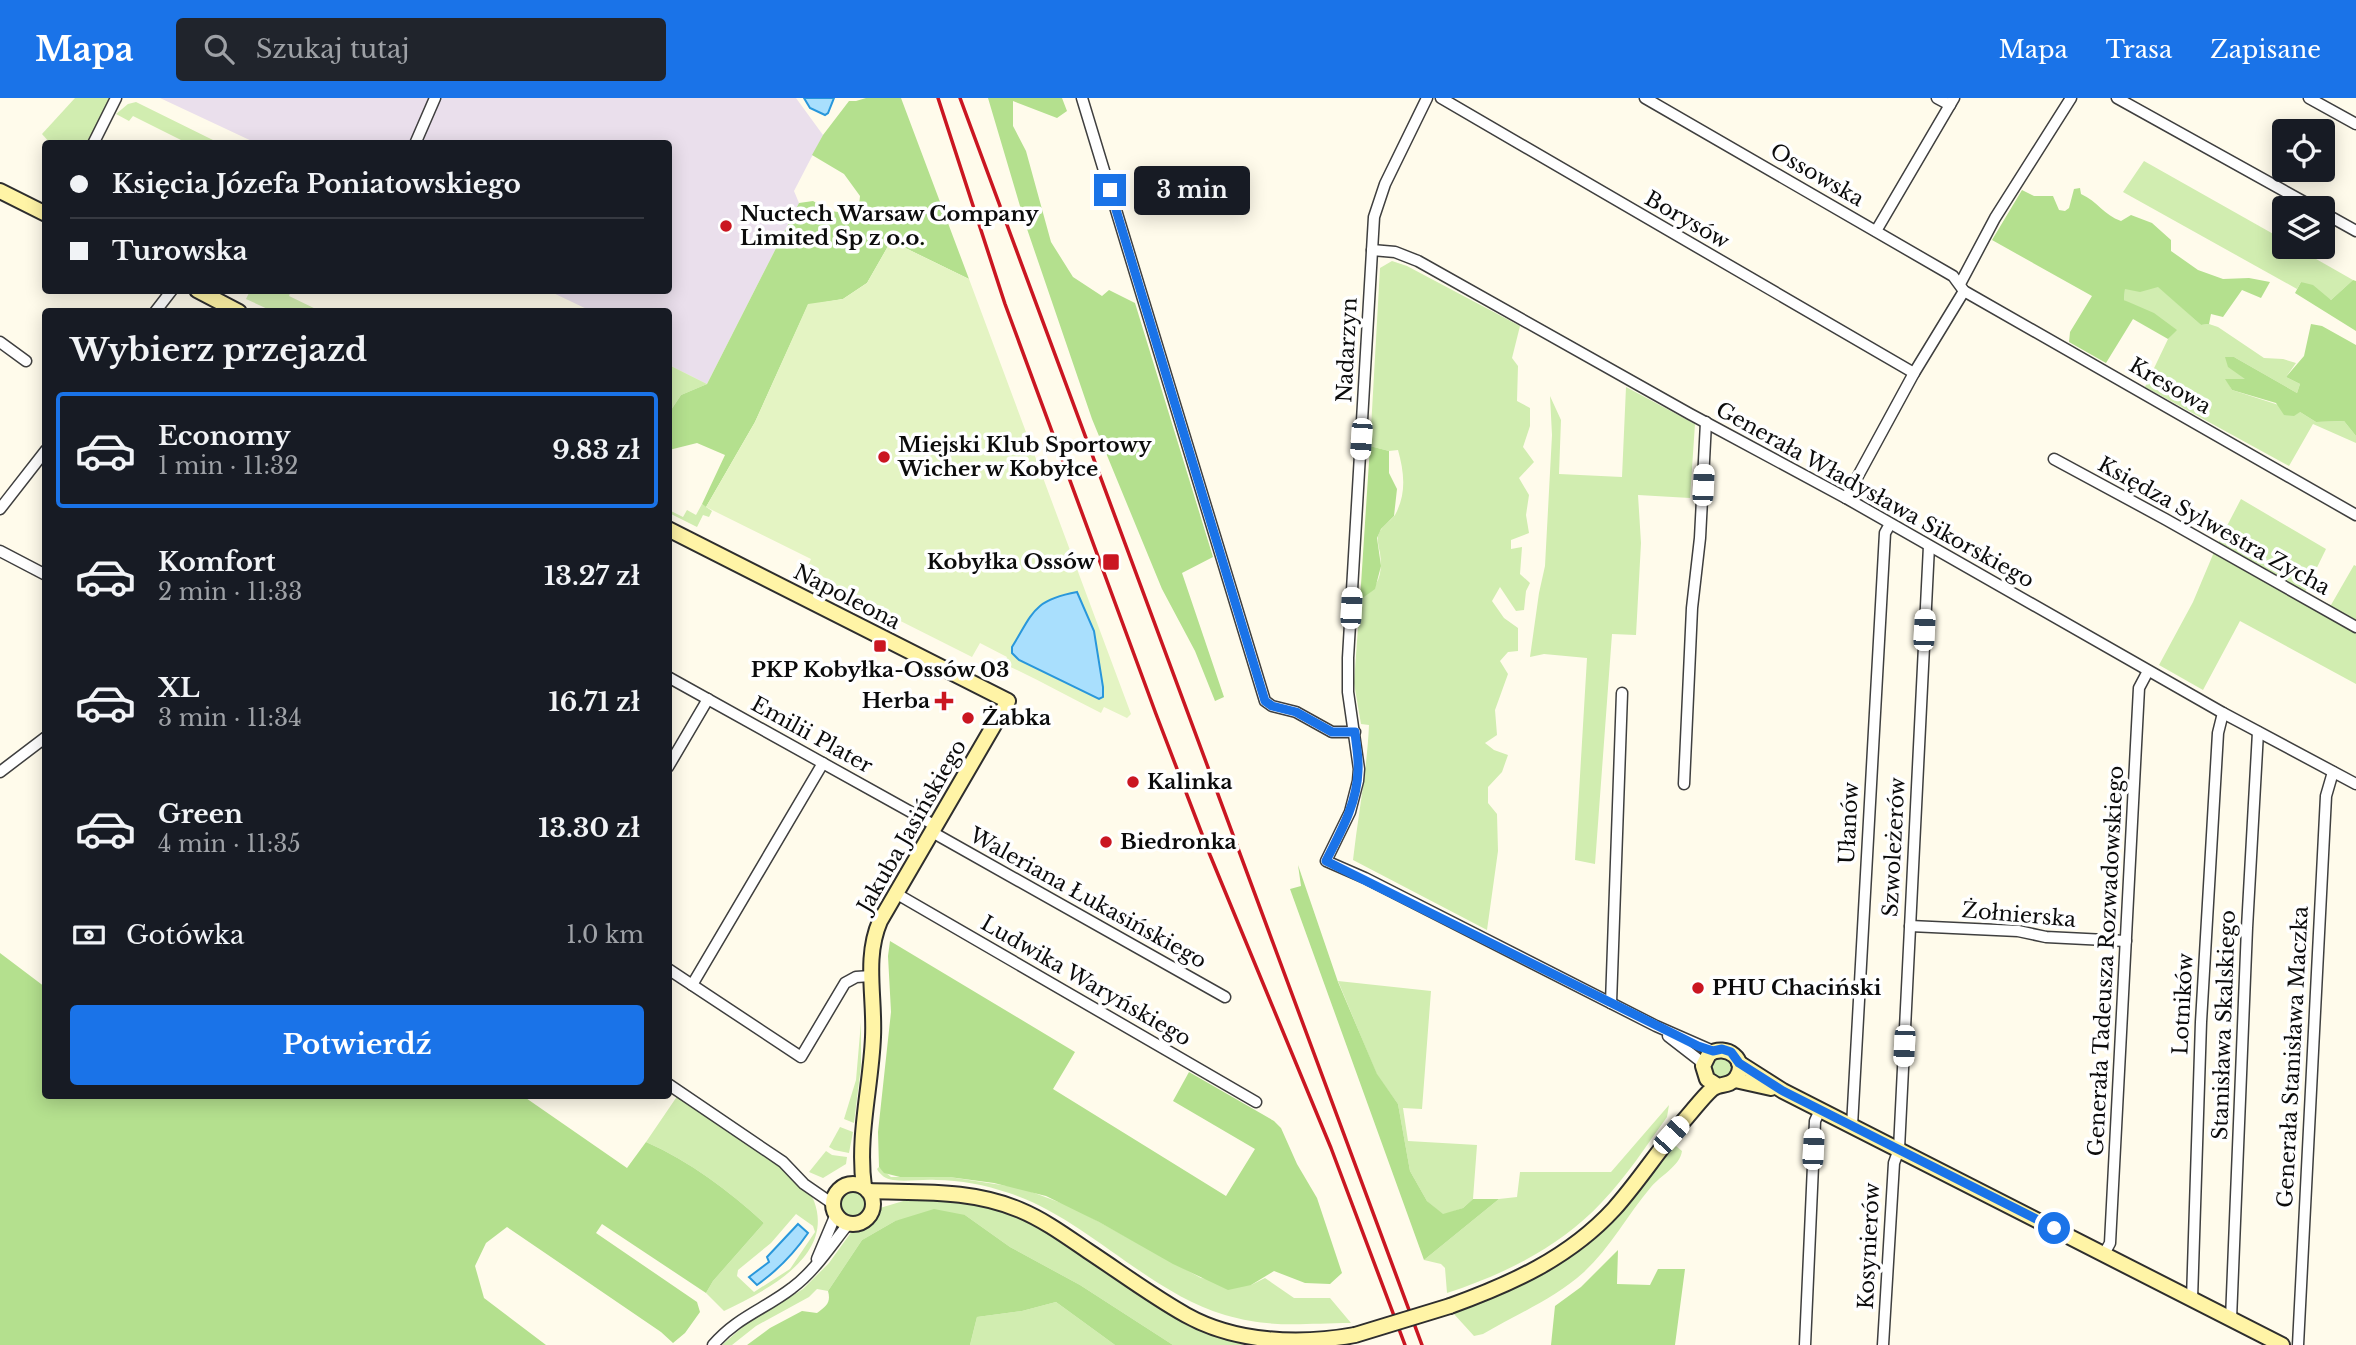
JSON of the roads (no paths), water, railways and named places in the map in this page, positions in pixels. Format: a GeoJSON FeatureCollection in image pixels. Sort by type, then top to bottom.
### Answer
{"type":"FeatureCollection","features":[{"type":"Feature","properties":{"kind":"street"},"geometry":{"type":"LineString","coordinates":[[95,140],[116,98]]}},
{"type":"Feature","properties":{"kind":"street"},"geometry":{"type":"LineString","coordinates":[[417,140],[435,98]]}},
{"type":"Feature","properties":{"kind":"street"},"geometry":{"type":"LineString","coordinates":[[1082,98],[1265,701],[1272,706],[1296,712],[1332,732],[1355,732]]}},
{"type":"Feature","properties":{"kind":"street","name":"Nadarzyn"},"geometry":{"type":"LineString","coordinates":[[1427,98],[1377,204],[1348,658],[1348,692],[1359,769],[1350,812],[1326,861],[1611,1003]]}},
{"type":"Feature","properties":{"kind":"street","name":"Borysów"},"geometry":{"type":"LineString","coordinates":[[1441,98],[1914,373]]}},
{"type":"Feature","properties":{"kind":"street","name":"Ossowska"},"geometry":{"type":"LineString","coordinates":[[1645,98],[1953,276],[1962,287]]}},
{"type":"Feature","properties":{"kind":"street"},"geometry":{"type":"LineString","coordinates":[[1876,231],[1952,102],[1937,98]]}},
{"type":"Feature","properties":{"kind":"street"},"geometry":{"type":"LineString","coordinates":[[1846,498],[1962,287],[1995,218],[2071,98]]}},
{"type":"Feature","properties":{"kind":"street"},"geometry":{"type":"LineString","coordinates":[[2117,98],[2293,196]]}},
{"type":"Feature","properties":{"kind":"street"},"geometry":{"type":"LineString","coordinates":[[2309,98],[2356,124]]}},
{"type":"Feature","properties":{"kind":"street"},"geometry":{"type":"LineString","coordinates":[[0,191],[42,212]]}},
{"type":"Feature","properties":{"kind":"street"},"geometry":{"type":"LineString","coordinates":[[2335,219],[2356,231]]}},
{"type":"Feature","properties":{"kind":"street","name":"Generała Władysława Sikorskiego"},"geometry":{"type":"LineString","coordinates":[[1372,250],[1395,253],[1418,261],[1846,498],[2223,713],[2356,784]]}},
{"type":"Feature","properties":{"kind":"street","name":"Kresowa"},"geometry":{"type":"LineString","coordinates":[[1962,287],[2356,515]]}},
{"type":"Feature","properties":{"kind":"street"},"geometry":{"type":"LineString","coordinates":[[158,308],[169,294]]}},
{"type":"Feature","properties":{"kind":"street"},"geometry":{"type":"LineString","coordinates":[[205,294],[231,308]]}},
{"type":"Feature","properties":{"kind":"street"},"geometry":{"type":"LineString","coordinates":[[0,342],[26,361]]}},
{"type":"Feature","properties":{"kind":"street"},"geometry":{"type":"LineString","coordinates":[[1685,784],[1692,608],[1700,538],[1706,422]]}},
{"type":"Feature","properties":{"kind":"street"},"geometry":{"type":"LineString","coordinates":[[0,509],[42,455]]}},
{"type":"Feature","properties":{"kind":"street","name":"Księdza Sylwestra Zycha"},"geometry":{"type":"LineString","coordinates":[[2054,459],[2356,627]]}},
{"type":"Feature","properties":{"kind":"street","name":"Ułanów"},"geometry":{"type":"LineString","coordinates":[[1852,1126],[1884,546],[1885,533],[1890,524]]}},
{"type":"Feature","properties":{"kind":"street","name":"Napoleona"},"geometry":{"type":"LineString","coordinates":[[672,531],[1007,701]]}},
{"type":"Feature","properties":{"kind":"street","name":"Szwoleżerów"},"geometry":{"type":"LineString","coordinates":[[1899,1149],[1929,546]]}},
{"type":"Feature","properties":{"kind":"street"},"geometry":{"type":"LineString","coordinates":[[0,551],[42,573]]}},
{"type":"Feature","properties":{"kind":"street","name":"Generała Tadeusza Rozwadowskiego"},"geometry":{"type":"LineString","coordinates":[[2104,1254],[2110,1243],[2139,688],[2148,671]]}},
{"type":"Feature","properties":{"kind":"street","name":"Emilii Plater"},"geometry":{"type":"LineString","coordinates":[[672,679],[823,763],[934,829]]}},
{"type":"Feature","properties":{"kind":"street"},"geometry":{"type":"LineString","coordinates":[[1622,693],[1611,1003],[1656,1027],[1713,1051],[1726,1050],[1734,1055],[1739,1063],[1783,1091],[2282,1345]]}},
{"type":"Feature","properties":{"kind":"street"},"geometry":{"type":"LineString","coordinates":[[672,760],[708,699]]}},
{"type":"Feature","properties":{"kind":"street","name":"Jakuba Jasińskiego"},"geometry":{"type":"LineString","coordinates":[[849,1184],[862,1138],[873,1035],[873,939],[880,921],[1007,701]]}},
{"type":"Feature","properties":{"kind":"street","name":"Lotników"},"geometry":{"type":"LineString","coordinates":[[2192,1299],[2201,1022],[2218,733],[2223,713]]}},
{"type":"Feature","properties":{"kind":"street","name":"Stanisława Skalskiego"},"geometry":{"type":"LineString","coordinates":[[2231,1319],[2258,732]]}},
{"type":"Feature","properties":{"kind":"street"},"geometry":{"type":"LineString","coordinates":[[0,772],[42,740]]}},
{"type":"Feature","properties":{"kind":"street"},"geometry":{"type":"LineString","coordinates":[[692,985],[823,763]]}},
{"type":"Feature","properties":{"kind":"street","name":"Generała Stanisława Maczka"},"geometry":{"type":"LineString","coordinates":[[2298,1345],[2326,796],[2333,772]]}},
{"type":"Feature","properties":{"kind":"street","name":"Waleriana Łukasińskiego"},"geometry":{"type":"LineString","coordinates":[[934,829],[1225,997]]}},
{"type":"Feature","properties":{"kind":"street","name":"Ludwika Waryńskiego"},"geometry":{"type":"LineString","coordinates":[[897,894],[1256,1102]]}},
{"type":"Feature","properties":{"kind":"street","name":"Żołnierska"},"geometry":{"type":"LineString","coordinates":[[1910,926],[2018,931],[2046,937],[2126,941]]}},
{"type":"Feature","properties":{"kind":"street"},"geometry":{"type":"LineString","coordinates":[[672,972],[801,1057],[845,983],[871,976]]}},
{"type":"Feature","properties":{"kind":"street"},"geometry":{"type":"LineString","coordinates":[[1656,1027],[1692,1054],[1710,1082],[1718,1086]]}},
{"type":"Feature","properties":{"kind":"street"},"geometry":{"type":"LineString","coordinates":[[1671,1135],[1704,1070],[1706,1057],[1713,1051]]}},
{"type":"Feature","properties":{"kind":"street"},"geometry":{"type":"LineString","coordinates":[[813,1269],[835,1209],[839,1189],[849,1184],[866,1189],[952,1193],[1019,1209],[1054,1228],[1185,1315],[1217,1329],[1248,1338],[1277,1342],[1322,1341],[1356,1335],[1450,1306],[1524,1277],[1566,1250],[1611,1212],[1704,1097],[1718,1086],[1735,1080],[1739,1063]]}},
{"type":"Feature","properties":{"kind":"street"},"geometry":{"type":"LineString","coordinates":[[1735,1080],[1783,1091]]}},
{"type":"Feature","properties":{"kind":"street"},"geometry":{"type":"LineString","coordinates":[[672,1087],[783,1162],[849,1223]]}},
{"type":"Feature","properties":{"kind":"street"},"geometry":{"type":"LineString","coordinates":[[1804,1345],[1815,1121],[1820,1110]]}},
{"type":"Feature","properties":{"kind":"street","name":"Jakuba Jasińskiego"},"geometry":{"type":"LineString","coordinates":[[862,1138],[866,1189]]}},
{"type":"Feature","properties":{"kind":"street","name":"Kosynierów"},"geometry":{"type":"LineString","coordinates":[[1883,1345],[1894,1163],[1899,1149]]}},
{"type":"Feature","properties":{"kind":"street"},"geometry":{"type":"LineString","coordinates":[[866,1189],[873,1206]]}},
{"type":"Feature","properties":{"kind":"street"},"geometry":{"type":"LineString","coordinates":[[713,1345],[739,1320],[790,1290],[813,1269],[849,1223],[865,1220],[873,1206],[912,1192]]}},
{"type":"Feature","properties":{"kind":"water"},"geometry":{"type":"Polygon","coordinates":[[[804,98],[834,98],[825,115],[810,108],[804,98]]]}},
{"type":"Feature","properties":{"kind":"water"},"geometry":{"type":"Polygon","coordinates":[[[1077,592],[1094,631],[1103,687],[1103,697],[1099,699],[1019,660],[1012,653],[1012,647],[1036,610],[1051,599],[1077,592]]]}},
{"type":"Feature","properties":{"kind":"water"},"geometry":{"type":"Polygon","coordinates":[[[798,1224],[808,1233],[785,1262],[757,1285],[749,1277],[769,1262],[767,1257],[798,1224]]]}},
{"type":"Feature","properties":{"kind":"railway"},"geometry":{"type":"LineString","coordinates":[[938,98],[1005,304],[1156,714],[1210,855],[1331,1148],[1405,1345]]}},
{"type":"Feature","properties":{"kind":"railway"},"geometry":{"type":"LineString","coordinates":[[960,98],[1422,1345]]}},
{"type":"Feature","properties":{"kind":"place","name":"Nuctech Warsaw Company Limited Sp z o.o."},"geometry":{"type":"Point","coordinates":[726,226]}},
{"type":"Feature","properties":{"kind":"place","name":"Miejski Klub Sportowy Wicher w Kobyłce"},"geometry":{"type":"Point","coordinates":[884,457]}},
{"type":"Feature","properties":{"kind":"place","name":"Kobyłka Ossów"},"geometry":{"type":"Point","coordinates":[1111,562]}},
{"type":"Feature","properties":{"kind":"place","name":"PKP Kobyłka-Ossów 03"},"geometry":{"type":"Point","coordinates":[880,646]}},
{"type":"Feature","properties":{"kind":"place","name":"Herba"},"geometry":{"type":"Point","coordinates":[944,701]}},
{"type":"Feature","properties":{"kind":"place","name":"Żabka"},"geometry":{"type":"Point","coordinates":[968,718]}},
{"type":"Feature","properties":{"kind":"place","name":"Kalinka"},"geometry":{"type":"Point","coordinates":[1133,782]}},
{"type":"Feature","properties":{"kind":"place","name":"Biedronka"},"geometry":{"type":"Point","coordinates":[1106,842]}},
{"type":"Feature","properties":{"kind":"place","name":"PHU Chaciński"},"geometry":{"type":"Point","coordinates":[1698,988]}}]}
